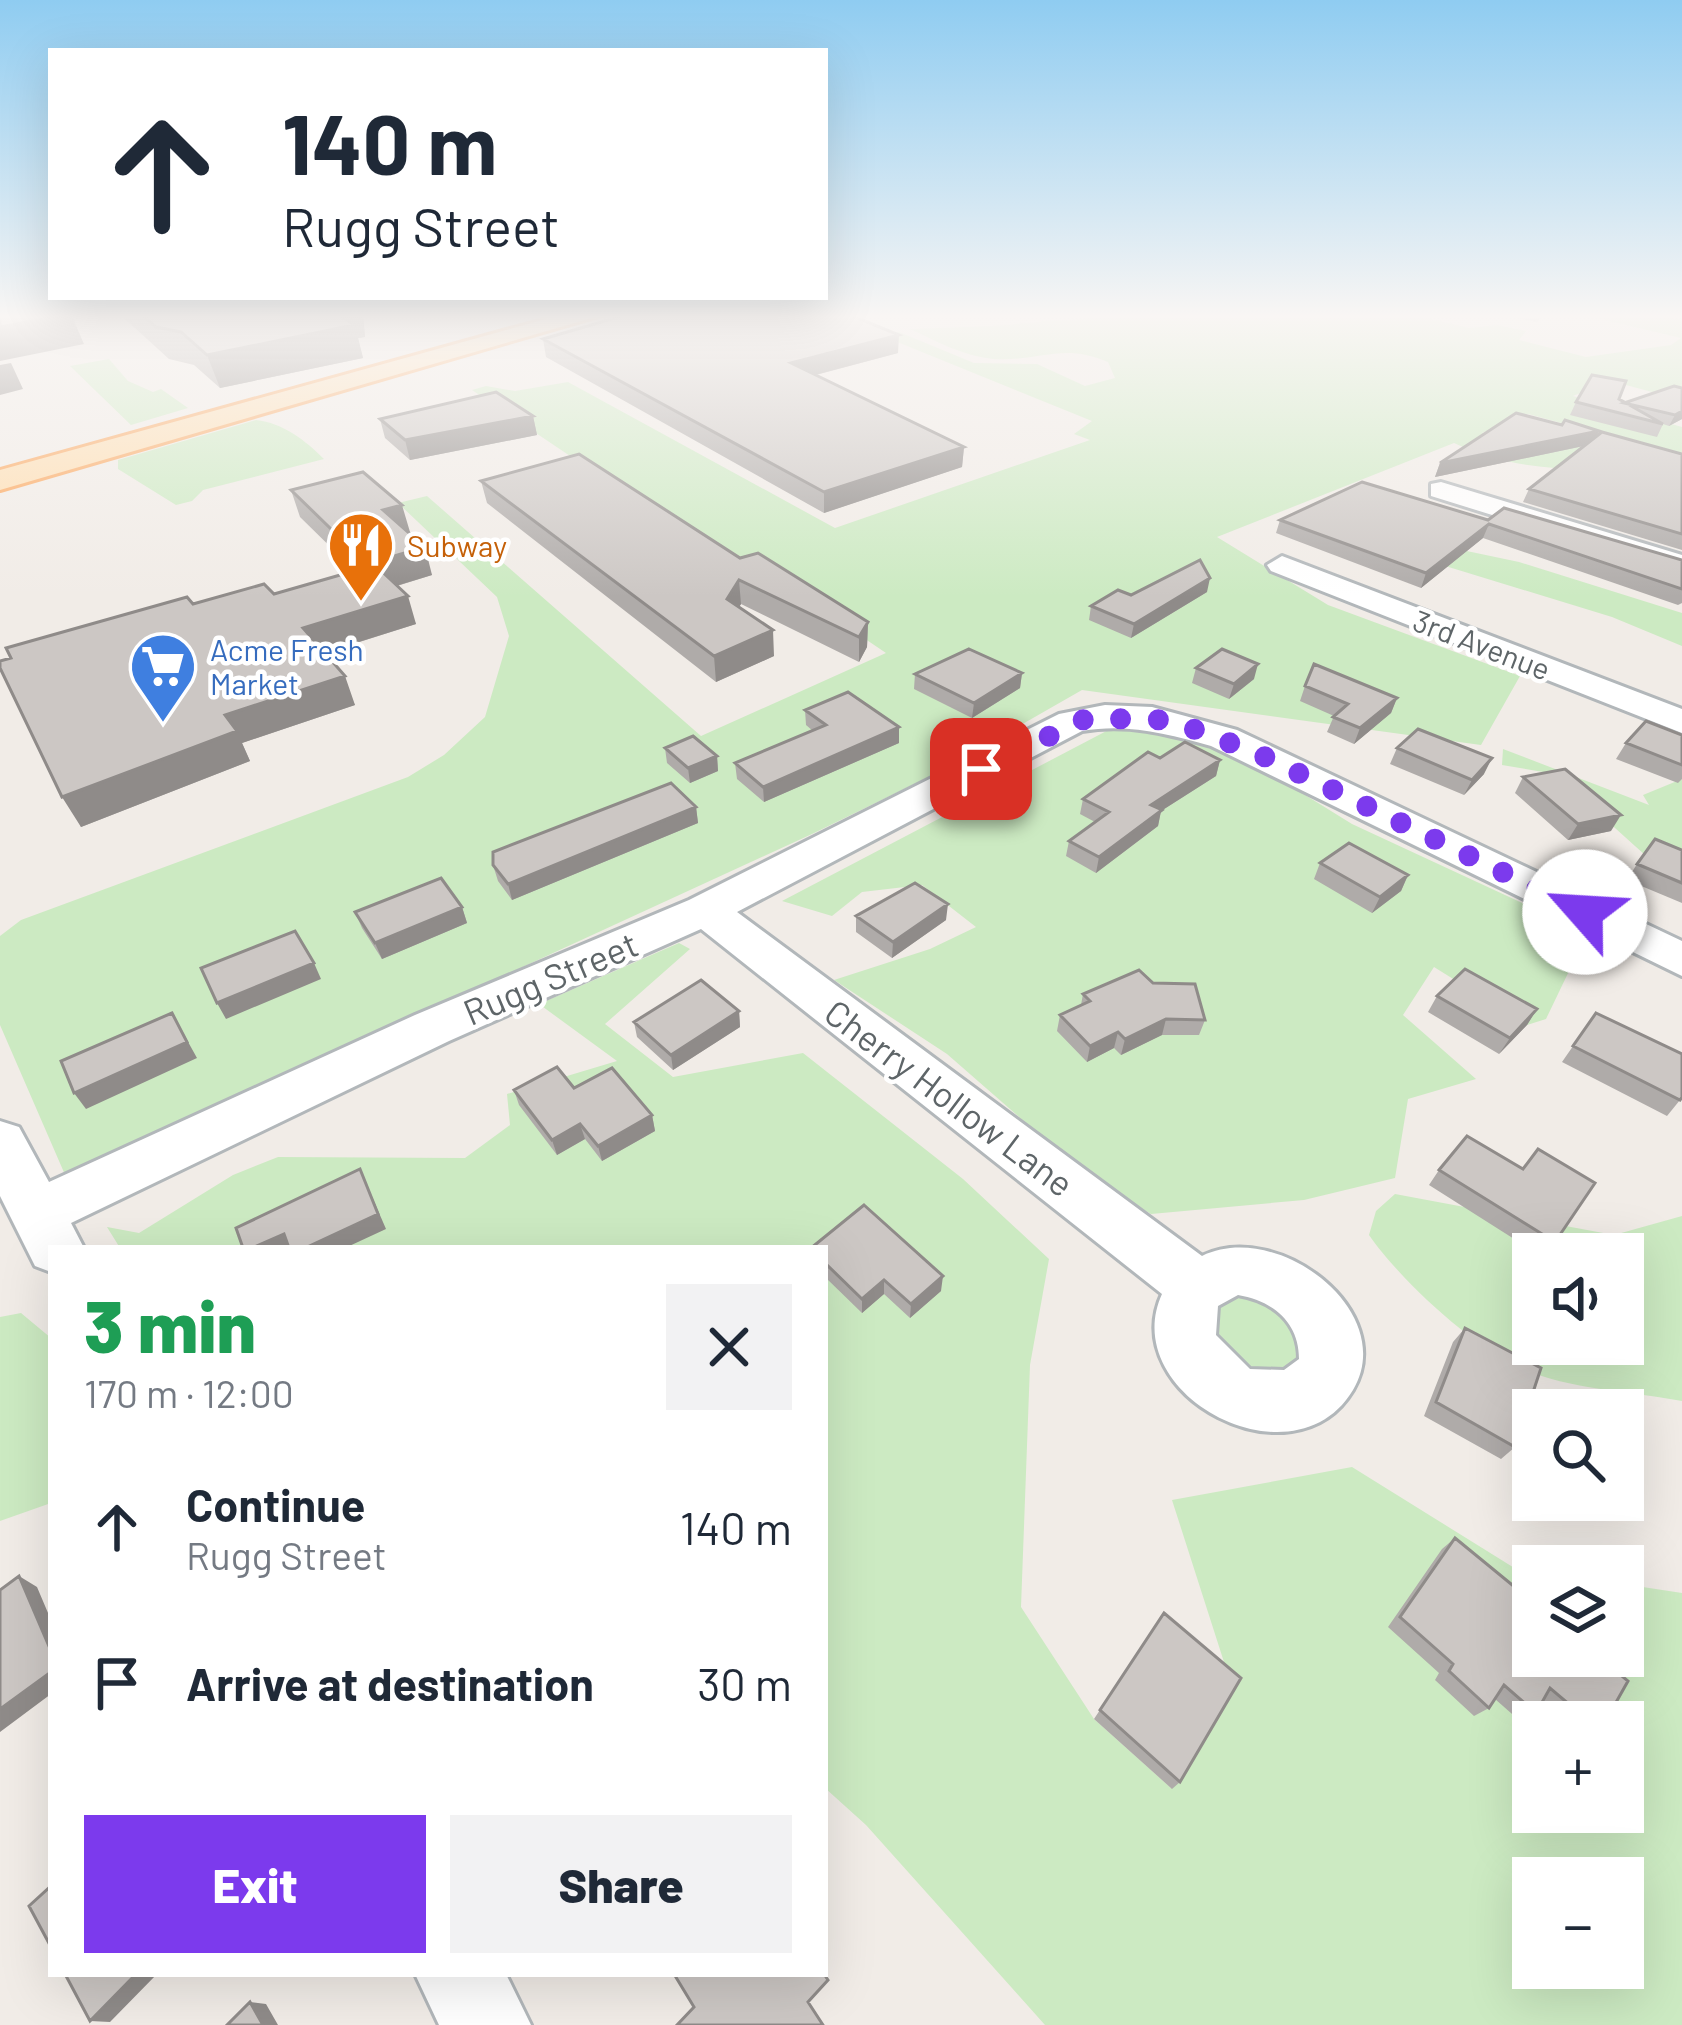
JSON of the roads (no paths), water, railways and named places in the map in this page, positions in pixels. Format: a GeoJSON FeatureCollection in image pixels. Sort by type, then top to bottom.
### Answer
{"type":"FeatureCollection","features":[{"type":"Feature","properties":{"kind":"main road"},"geometry":{"type":"LineString","coordinates":[[0,480],[255,408]]}},
{"type":"Feature","properties":{"kind":"street"},"geometry":{"type":"LineString","coordinates":[[1441,490],[1682,565]]}},
{"type":"Feature","properties":{"kind":"street","name":"3rd Avenue"},"geometry":{"type":"LineString","coordinates":[[1282,565],[1682,722]]}},
{"type":"Feature","properties":{"kind":"street","name":"Rugg Street"},"geometry":{"type":"LineString","coordinates":[[45,1231],[432,1028],[705,910],[1060,729],[1105,716],[1193,726],[1682,960]]}},
{"type":"Feature","properties":{"kind":"street","name":"Cherry Hollow Lane"},"geometry":{"type":"LineString","coordinates":[[705,910],[1196,1285]]}},
{"type":"Feature","properties":{"kind":"street"},"geometry":{"type":"LineString","coordinates":[[0,1142],[45,1231]]}},
{"type":"Feature","properties":{"kind":"street"},"geometry":{"type":"LineString","coordinates":[[460,1977],[487,2025]]}},
{"type":"Feature","properties":{"kind":"place","name":"Subway"},"geometry":{"type":"Point","coordinates":[361,604]}},
{"type":"Feature","properties":{"kind":"place","name":"Acme Fresh Market"},"geometry":{"type":"Point","coordinates":[163,725]}}]}
